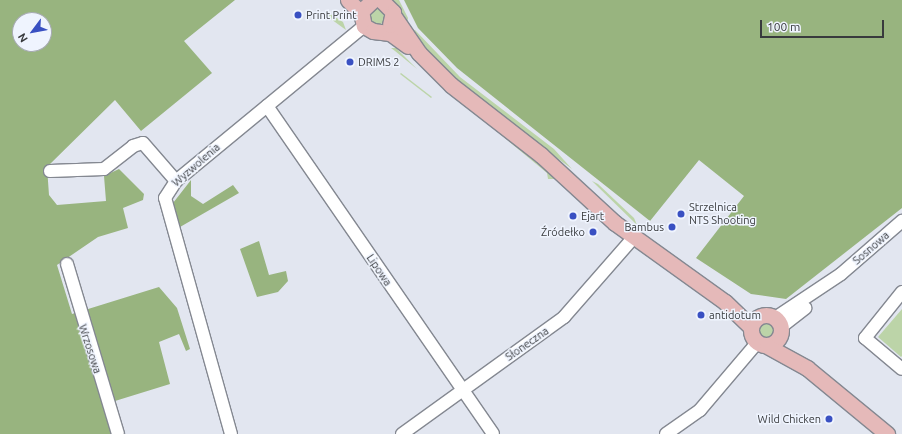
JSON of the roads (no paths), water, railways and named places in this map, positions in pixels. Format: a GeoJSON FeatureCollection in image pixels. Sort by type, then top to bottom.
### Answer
{"type":"FeatureCollection","features":[{"type":"Feature","properties":{"kind":"main road"},"geometry":{"type":"LineString","coordinates":[[348,0],[364,13],[380,32],[390,34],[419,53],[457,89],[541,156],[573,177],[620,218],[635,236],[725,302],[751,327],[762,344],[807,368],[887,434]]}},
{"type":"Feature","properties":{"kind":"main road"},"geometry":{"type":"LineString","coordinates":[[364,13],[373,0]]}},
{"type":"Feature","properties":{"kind":"main road"},"geometry":{"type":"LineString","coordinates":[[381,0],[389,5],[393,15],[419,53]]}},
{"type":"Feature","properties":{"kind":"main road"},"geometry":{"type":"LineString","coordinates":[[380,32],[390,25],[393,15]]}},
{"type":"Feature","properties":{"kind":"main road"},"geometry":{"type":"LineString","coordinates":[[725,302],[775,324],[807,368]]}},
{"type":"Feature","properties":{"kind":"main road"},"geometry":{"type":"LineString","coordinates":[[751,327],[775,324]]}},
{"type":"Feature","properties":{"kind":"main road"},"geometry":{"type":"LineString","coordinates":[[762,344],[775,324]]}},
{"type":"Feature","properties":{"kind":"street","name":"Wyzwolenia"},"geometry":{"type":"LineString","coordinates":[[231,434],[165,206],[167,192],[176,181],[267,106],[364,13]]}},
{"type":"Feature","properties":{"kind":"street","name":"Lipowa"},"geometry":{"type":"LineString","coordinates":[[267,106],[493,434]]}},
{"type":"Feature","properties":{"kind":"street"},"geometry":{"type":"LineString","coordinates":[[50,171],[104,169],[133,146],[143,144],[176,181]]}},
{"type":"Feature","properties":{"kind":"street","name":"Sosnowa"},"geometry":{"type":"LineString","coordinates":[[775,324],[841,274],[902,222]]}},
{"type":"Feature","properties":{"kind":"street","name":"Słoneczna"},"geometry":{"type":"LineString","coordinates":[[402,434],[564,317],[635,236]]}},
{"type":"Feature","properties":{"kind":"street","name":"Wrzosowa"},"geometry":{"type":"LineString","coordinates":[[67,264],[118,434]]}},
{"type":"Feature","properties":{"kind":"street"},"geometry":{"type":"LineString","coordinates":[[902,292],[865,338],[902,369]]}},
{"type":"Feature","properties":{"kind":"street"},"geometry":{"type":"LineString","coordinates":[[666,434],[700,410],[762,344]]}},
{"type":"Feature","properties":{"kind":"place","name":"Print Print"},"geometry":{"type":"Point","coordinates":[298,15]}},
{"type":"Feature","properties":{"kind":"place","name":"DRIMS 2"},"geometry":{"type":"Point","coordinates":[350,62]}},
{"type":"Feature","properties":{"kind":"place","name":"Strzelnica NTS Shooting"},"geometry":{"type":"Point","coordinates":[681,214]}},
{"type":"Feature","properties":{"kind":"place","name":"Ejart"},"geometry":{"type":"Point","coordinates":[573,216]}},
{"type":"Feature","properties":{"kind":"place","name":"Bambus"},"geometry":{"type":"Point","coordinates":[672,227]}},
{"type":"Feature","properties":{"kind":"place","name":"Źródełko"},"geometry":{"type":"Point","coordinates":[593,232]}},
{"type":"Feature","properties":{"kind":"place","name":"antidotum"},"geometry":{"type":"Point","coordinates":[701,315]}},
{"type":"Feature","properties":{"kind":"place","name":"Wild Chicken"},"geometry":{"type":"Point","coordinates":[829,419]}}]}
